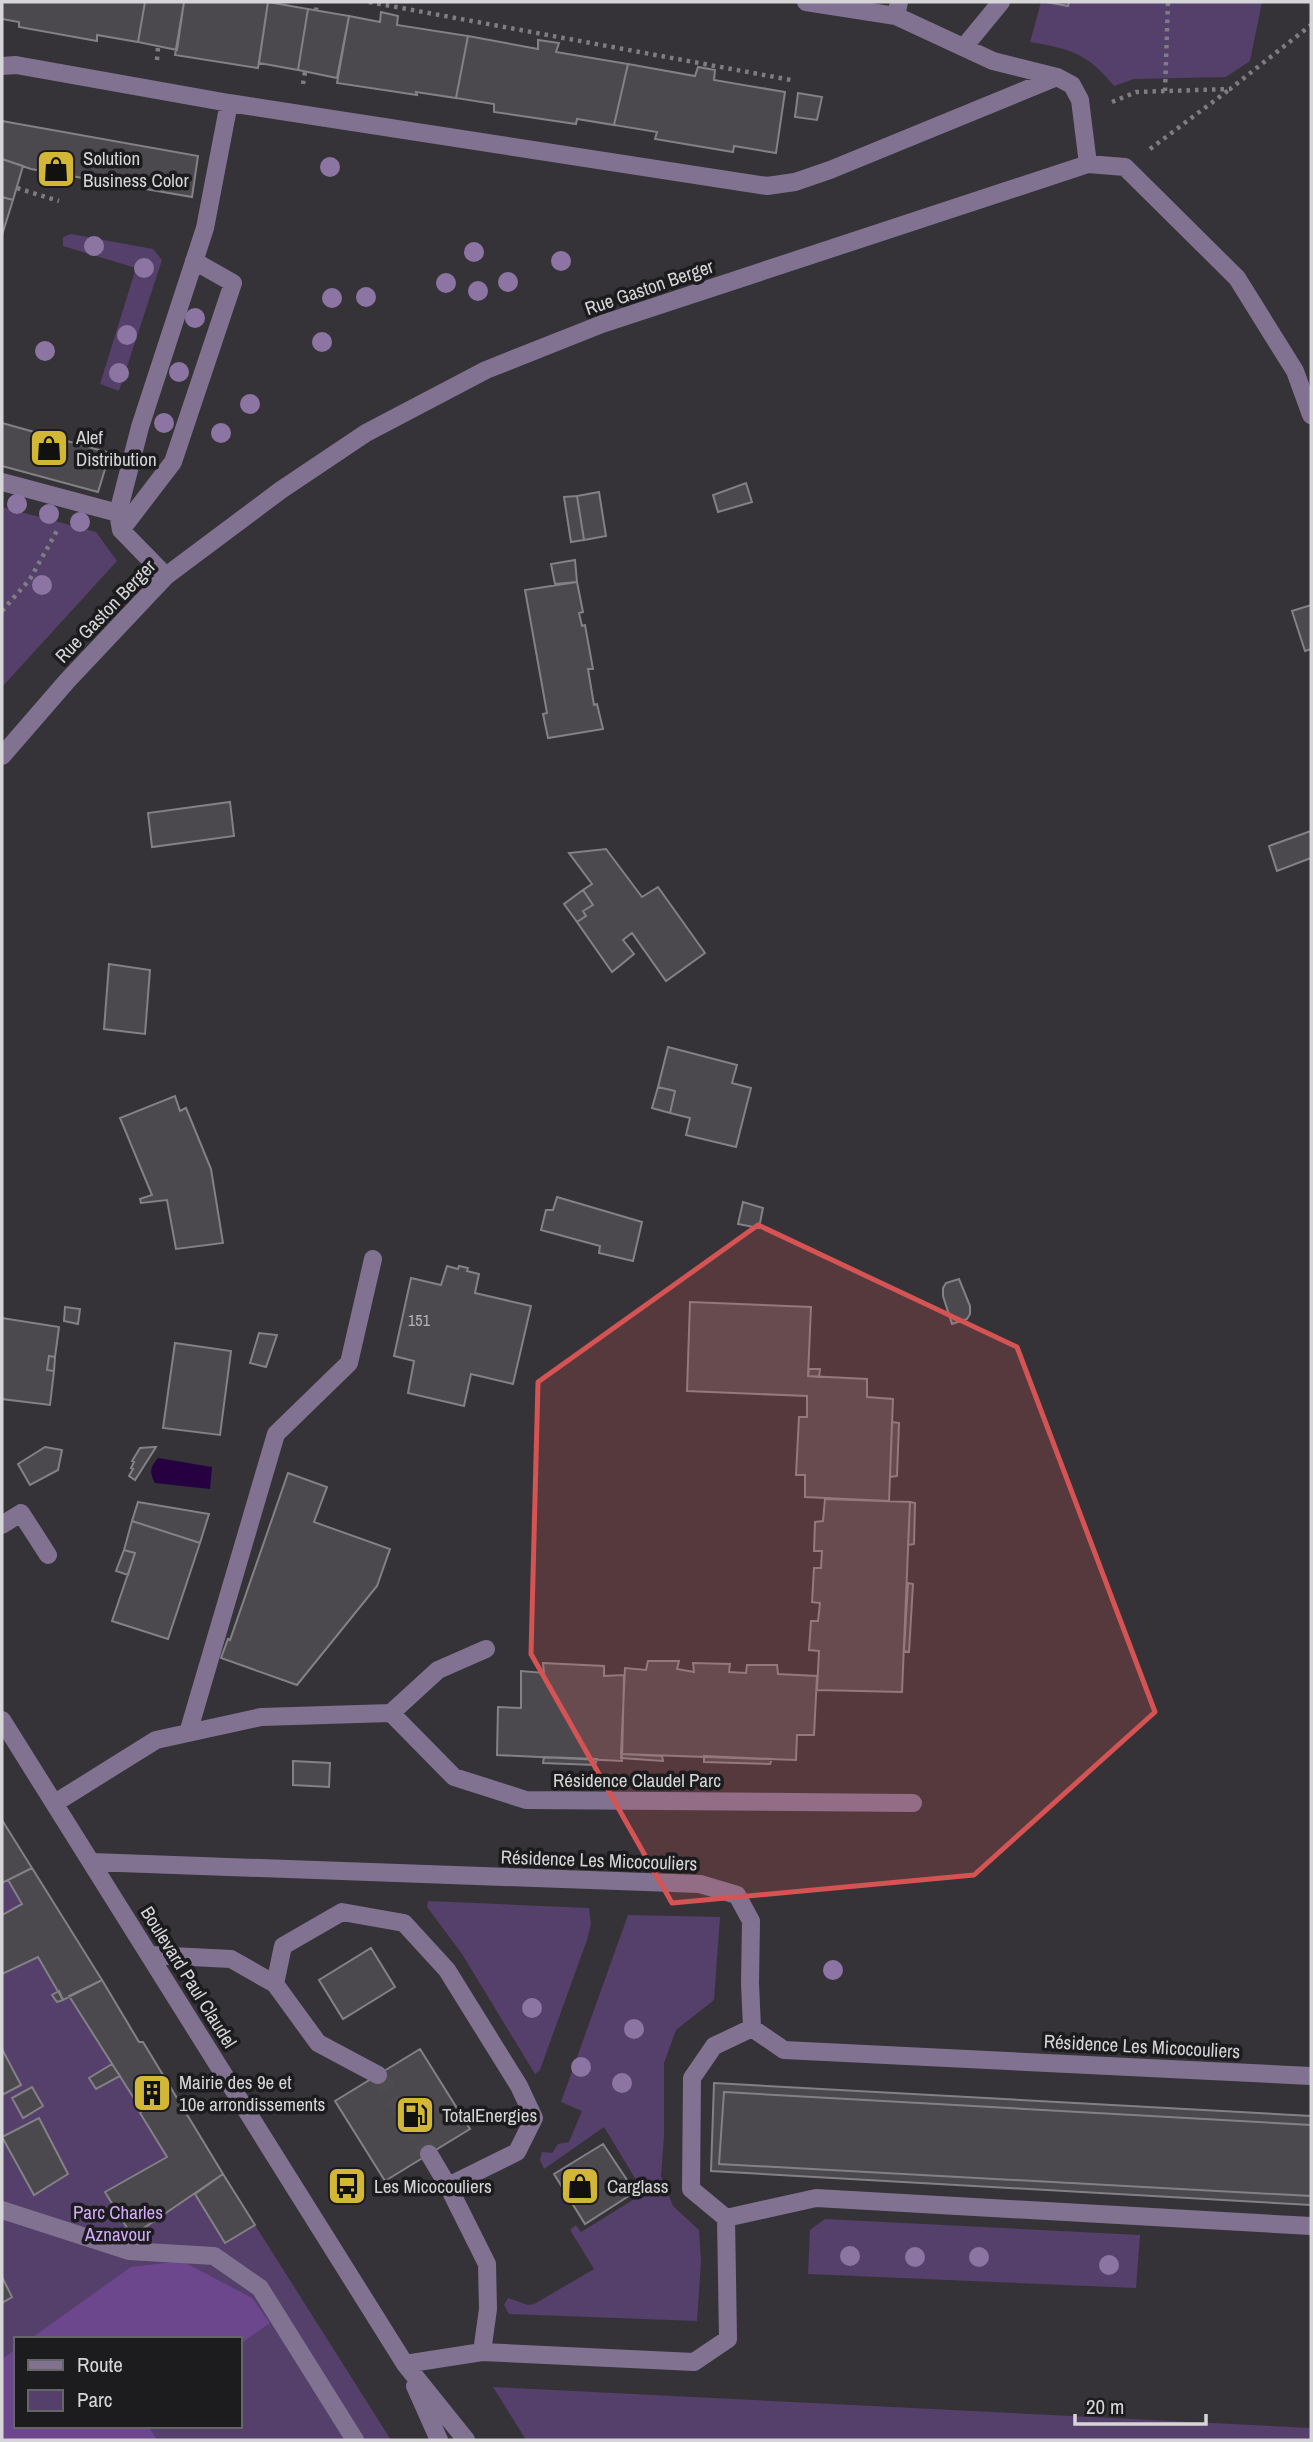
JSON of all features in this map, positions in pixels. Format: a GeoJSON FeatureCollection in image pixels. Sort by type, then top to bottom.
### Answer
{"type":"FeatureCollection","features":[{"type":"Feature","properties":{"kind":"street"},"geometry":{"type":"LineString","coordinates":[[806,2],[897,9],[993,61],[1057,77],[1072,85],[1080,100],[1088,164]]}},
{"type":"Feature","properties":{"kind":"street"},"geometry":{"type":"LineString","coordinates":[[964,47],[1001,2]]}},
{"type":"Feature","properties":{"kind":"street"},"geometry":{"type":"LineString","coordinates":[[2,66],[16,65],[229,103],[767,186],[795,182],[830,170],[1057,77]]}},
{"type":"Feature","properties":{"kind":"street"},"geometry":{"type":"LineString","coordinates":[[120,522],[140,427],[205,228],[229,103]]}},
{"type":"Feature","properties":{"kind":"street","name":"Rue Gaston Berger"},"geometry":{"type":"LineString","coordinates":[[2,756],[67,681],[166,576],[281,490],[366,433],[486,370],[612,321],[1088,164],[1125,167]]}},
{"type":"Feature","properties":{"kind":"street"},"geometry":{"type":"LineString","coordinates":[[1125,167],[1237,278],[1295,372],[1311,415]]}},
{"type":"Feature","properties":{"kind":"street"},"geometry":{"type":"LineString","coordinates":[[120,522],[173,461],[233,283],[194,261]]}},
{"type":"Feature","properties":{"kind":"street"},"geometry":{"type":"LineString","coordinates":[[2,482],[74,501],[120,522],[166,576]]}},
{"type":"Feature","properties":{"kind":"street"},"geometry":{"type":"LineString","coordinates":[[188,1733],[276,1434],[349,1363],[373,1259]]}},
{"type":"Feature","properties":{"kind":"street"},"geometry":{"type":"LineString","coordinates":[[2,1525],[21,1513],[48,1555]]}},
{"type":"Feature","properties":{"kind":"street"},"geometry":{"type":"LineString","coordinates":[[55,1803],[156,1740],[261,1717],[391,1713],[438,1670],[486,1648]]}},
{"type":"Feature","properties":{"kind":"street","name":"Résidence Claudel Parc"},"geometry":{"type":"LineString","coordinates":[[391,1713],[454,1777],[526,1800],[913,1803]]}},
{"type":"Feature","properties":{"kind":"street","name":"Boulevard Paul Claudel"},"geometry":{"type":"LineString","coordinates":[[2,1720],[405,2364],[466,2440]]}},
{"type":"Feature","properties":{"kind":"street","name":"Résidence Les Micocouliers"},"geometry":{"type":"LineString","coordinates":[[92,1862],[700,1884],[737,1895],[751,1921],[752,2028],[784,2050],[1311,2076]]}},
{"type":"Feature","properties":{"kind":"street"},"geometry":{"type":"LineString","coordinates":[[275,1984],[283,1946],[342,1912],[404,1923],[447,1970],[519,2086],[534,2118],[517,2152],[448,2186]]}},
{"type":"Feature","properties":{"kind":"street"},"geometry":{"type":"LineString","coordinates":[[151,1955],[231,1959],[275,1984],[318,2043],[377,2075]]}},
{"type":"Feature","properties":{"kind":"street"},"geometry":{"type":"LineString","coordinates":[[405,2364],[482,2352],[694,2362],[728,2339],[726,2218],[691,2189],[692,2078],[715,2046],[752,2028]]}},
{"type":"Feature","properties":{"kind":"street"},"geometry":{"type":"LineString","coordinates":[[429,2154],[448,2186],[486,2264],[488,2309],[482,2352]]}},
{"type":"Feature","properties":{"kind":"street"},"geometry":{"type":"LineString","coordinates":[[726,2218],[816,2198],[1311,2226]]}},
{"type":"Feature","properties":{"kind":"street"},"geometry":{"type":"LineString","coordinates":[[2,2210],[129,2251],[214,2256],[260,2288],[355,2440]]}},
{"type":"Feature","properties":{"kind":"street","name":"Boulevard Paul Claudel"},"geometry":{"type":"LineString","coordinates":[[405,2364],[439,2440]]}},
{"type":"Feature","properties":{"kind":"path"},"geometry":{"type":"LineString","coordinates":[[316,11],[317,2]]}},
{"type":"Feature","properties":{"kind":"path"},"geometry":{"type":"LineString","coordinates":[[369,2],[791,80]]}},
{"type":"Feature","properties":{"kind":"path"},"geometry":{"type":"LineString","coordinates":[[1166,91],[1168,2]]}},
{"type":"Feature","properties":{"kind":"path"},"geometry":{"type":"LineString","coordinates":[[1125,167],[1311,25]]}},
{"type":"Feature","properties":{"kind":"path"},"geometry":{"type":"LineString","coordinates":[[1080,116],[1136,92],[1230,89]]}},
{"type":"Feature","properties":{"kind":"path"},"geometry":{"type":"LineString","coordinates":[[17,188],[59,201]]}},
{"type":"Feature","properties":{"kind":"path"},"geometry":{"type":"LineString","coordinates":[[2,611],[30,579],[74,501]]}},
{"type":"Feature","properties":{"kind":"highlighted area"},"geometry":{"type":"Polygon","coordinates":[[[758,1225],[1017,1347],[1155,1712],[974,1875],[672,1903],[531,1654],[538,1382],[758,1225]]]}},
{"type":"Feature","properties":{"kind":"green space"},"geometry":{"type":"Polygon","coordinates":[[[1041,2],[1068,6],[1069,2],[1262,2],[1250,61],[1226,77],[1134,79],[1114,86],[1095,66],[1077,54],[1030,42],[1041,2]]]}},
{"type":"Feature","properties":{"kind":"green space"},"geometry":{"type":"Polygon","coordinates":[[[71,234],[153,249],[162,260],[119,391],[100,384],[136,268],[63,246],[63,237],[71,234]]]}},
{"type":"Feature","properties":{"kind":"green space"},"geometry":{"type":"Polygon","coordinates":[[[2,507],[96,532],[117,561],[2,687],[2,507]]]}},
{"type":"Feature","properties":{"kind":"green space","name":"Parc Charles Aznavour"},"geometry":{"type":"Polygon","coordinates":[[[2,1820],[139,2042],[143,2042],[391,2440],[2,2440],[2,1820]]]}},
{"type":"Feature","properties":{"kind":"green space"},"geometry":{"type":"Polygon","coordinates":[[[428,1901],[589,1908],[591,1924],[587,1940],[540,2070],[535,2074],[462,1954],[427,1907],[428,1901]]]}},
{"type":"Feature","properties":{"kind":"green space"},"geometry":{"type":"Polygon","coordinates":[[[628,1915],[720,1917],[714,2000],[676,2030],[664,2063],[661,2176],[673,2206],[699,2230],[701,2261],[697,2321],[509,2314],[504,2305],[508,2298],[528,2305],[534,2304],[594,2269],[570,2230],[576,2225],[581,2232],[644,2193],[604,2127],[544,2169],[540,2160],[542,2152],[552,2153],[558,2144],[569,2142],[582,2111],[561,2102],[628,1915]]]}},
{"type":"Feature","properties":{"kind":"green space"},"geometry":{"type":"Polygon","coordinates":[[[825,2219],[1140,2235],[1136,2288],[808,2274],[810,2230],[825,2219]]]}},
{"type":"Feature","properties":{"kind":"green space"},"geometry":{"type":"Polygon","coordinates":[[[493,2387],[1311,2428],[1311,2440],[526,2440],[493,2387]]]}},
{"type":"Feature","properties":{"kind":"shaded area"},"geometry":{"type":"Polygon","coordinates":[[[158,1458],[212,1467],[210,1489],[155,1483],[151,1470],[158,1458]]]}},
{"type":"Feature","properties":{"kind":"shaded area"},"geometry":{"type":"Polygon","coordinates":[[[182,2261],[252,2298],[270,2323],[242,2343],[242,2337],[33,2337],[131,2267],[182,2261]]]}},
{"type":"Feature","properties":{"kind":"shaded area"},"geometry":{"type":"Polygon","coordinates":[[[14,2350],[14,2428],[149,2428],[157,2440],[2,2440],[2,2359],[14,2350]]]}},
{"type":"Feature","properties":{"kind":"building"},"geometry":{"type":"Polygon","coordinates":[[[2,2],[145,2],[138,42],[97,35],[97,41],[19,27],[19,22],[2,19],[2,2]]]}},
{"type":"Feature","properties":{"kind":"building"},"geometry":{"type":"Polygon","coordinates":[[[145,2],[184,2],[177,50],[138,42],[145,2]]]}},
{"type":"Feature","properties":{"kind":"building"},"geometry":{"type":"Polygon","coordinates":[[[184,2],[268,2],[258,68],[175,55],[184,2]]]}},
{"type":"Feature","properties":{"kind":"building"},"geometry":{"type":"Polygon","coordinates":[[[268,2],[308,9],[298,70],[259,63],[268,2]]]}},
{"type":"Feature","properties":{"kind":"building"},"geometry":{"type":"Polygon","coordinates":[[[1046,2],[1069,2],[1068,6],[1046,2]]]}},
{"type":"Feature","properties":{"kind":"building"},"geometry":{"type":"Polygon","coordinates":[[[308,9],[349,16],[337,78],[298,70],[308,9]]]}},
{"type":"Feature","properties":{"kind":"building"},"geometry":{"type":"Polygon","coordinates":[[[381,12],[398,16],[397,25],[468,36],[456,98],[337,83],[349,16],[380,22],[381,12]]]}},
{"type":"Feature","properties":{"kind":"building"},"geometry":{"type":"Polygon","coordinates":[[[468,36],[538,49],[538,40],[559,43],[556,52],[628,64],[614,125],[577,119],[576,124],[494,112],[494,104],[456,98],[468,36]]]}},
{"type":"Feature","properties":{"kind":"building"},"geometry":{"type":"Polygon","coordinates":[[[628,64],[695,76],[698,67],[715,70],[714,80],[785,92],[776,153],[734,146],[733,152],[655,139],[657,132],[614,125],[628,64]]]}},
{"type":"Feature","properties":{"kind":"building"},"geometry":{"type":"Polygon","coordinates":[[[798,93],[822,97],[817,120],[795,117],[798,93]]]}},
{"type":"Feature","properties":{"kind":"building"},"geometry":{"type":"Polygon","coordinates":[[[2,121],[198,156],[192,197],[31,169],[2,159],[2,121]]]}},
{"type":"Feature","properties":{"kind":"building"},"geometry":{"type":"Polygon","coordinates":[[[2,159],[23,166],[13,200],[2,197],[2,159]]]}},
{"type":"Feature","properties":{"kind":"building"},"geometry":{"type":"Polygon","coordinates":[[[2,197],[13,200],[2,235],[2,197]]]}},
{"type":"Feature","properties":{"kind":"building"},"geometry":{"type":"Polygon","coordinates":[[[2,423],[110,453],[98,492],[2,466],[2,423]]]}},
{"type":"Feature","properties":{"kind":"building"},"geometry":{"type":"Polygon","coordinates":[[[746,483],[752,502],[718,512],[713,495],[746,483]]]}},
{"type":"Feature","properties":{"kind":"building"},"geometry":{"type":"Polygon","coordinates":[[[599,492],[606,536],[584,540],[577,496],[599,492]]]}},
{"type":"Feature","properties":{"kind":"building"},"geometry":{"type":"Polygon","coordinates":[[[577,496],[584,540],[571,542],[564,497],[577,496]]]}},
{"type":"Feature","properties":{"kind":"building"},"geometry":{"type":"Polygon","coordinates":[[[575,560],[577,582],[555,584],[551,564],[575,560]]]}},
{"type":"Feature","properties":{"kind":"building"},"geometry":{"type":"Polygon","coordinates":[[[577,582],[583,612],[579,613],[582,626],[585,625],[593,669],[588,669],[594,705],[597,704],[603,729],[548,738],[543,714],[547,713],[525,590],[577,582]]]}},
{"type":"Feature","properties":{"kind":"building"},"geometry":{"type":"Polygon","coordinates":[[[1311,605],[1311,649],[1305,651],[1292,611],[1311,605]]]}},
{"type":"Feature","properties":{"kind":"building"},"geometry":{"type":"Polygon","coordinates":[[[230,802],[234,836],[152,847],[148,813],[230,802]]]}},
{"type":"Feature","properties":{"kind":"building"},"geometry":{"type":"Polygon","coordinates":[[[1311,831],[1311,858],[1277,871],[1269,846],[1311,831]]]}},
{"type":"Feature","properties":{"kind":"building"},"geometry":{"type":"Polygon","coordinates":[[[606,849],[642,897],[658,887],[705,953],[666,981],[632,933],[623,940],[634,954],[612,972],[577,922],[586,916],[583,911],[593,905],[583,890],[592,884],[569,853],[606,849]]]}},
{"type":"Feature","properties":{"kind":"building"},"geometry":{"type":"Polygon","coordinates":[[[583,890],[593,905],[583,911],[586,916],[577,922],[564,904],[583,890]]]}},
{"type":"Feature","properties":{"kind":"building"},"geometry":{"type":"Polygon","coordinates":[[[109,964],[150,970],[145,1034],[104,1029],[109,964]]]}},
{"type":"Feature","properties":{"kind":"building"},"geometry":{"type":"Polygon","coordinates":[[[668,1047],[737,1065],[732,1083],[751,1088],[736,1147],[686,1135],[690,1118],[670,1113],[675,1091],[658,1087],[668,1047]]]}},
{"type":"Feature","properties":{"kind":"building"},"geometry":{"type":"Polygon","coordinates":[[[658,1087],[675,1091],[670,1113],[652,1108],[658,1087]]]}},
{"type":"Feature","properties":{"kind":"building"},"geometry":{"type":"Polygon","coordinates":[[[175,1096],[180,1111],[186,1108],[211,1169],[223,1243],[176,1249],[167,1200],[141,1203],[140,1199],[152,1195],[120,1118],[175,1096]]]}},
{"type":"Feature","properties":{"kind":"building"},"geometry":{"type":"Polygon","coordinates":[[[557,1197],[642,1222],[633,1261],[599,1253],[600,1246],[541,1230],[546,1210],[553,1210],[557,1197]]]}},
{"type":"Feature","properties":{"kind":"building"},"geometry":{"type":"Polygon","coordinates":[[[743,1202],[763,1208],[759,1228],[738,1224],[743,1202]]]}},
{"type":"Feature","properties":{"kind":"building"},"geometry":{"type":"Polygon","coordinates":[[[447,1266],[468,1268],[467,1271],[479,1274],[475,1293],[531,1306],[513,1384],[471,1374],[464,1406],[408,1393],[414,1361],[394,1356],[411,1278],[441,1285],[447,1266]]]}},
{"type":"Feature","properties":{"kind":"building"},"geometry":{"type":"Polygon","coordinates":[[[959,1279],[970,1306],[970,1314],[967,1319],[952,1324],[943,1288],[946,1283],[959,1279]]]}},
{"type":"Feature","properties":{"kind":"building"},"geometry":{"type":"Polygon","coordinates":[[[690,1302],[811,1307],[808,1376],[867,1379],[867,1397],[893,1399],[889,1501],[805,1497],[805,1475],[796,1475],[799,1417],[807,1417],[807,1396],[687,1391],[690,1302]]]}},
{"type":"Feature","properties":{"kind":"building"},"geometry":{"type":"Polygon","coordinates":[[[65,1307],[80,1309],[78,1324],[64,1321],[65,1307]]]}},
{"type":"Feature","properties":{"kind":"building"},"geometry":{"type":"Polygon","coordinates":[[[2,1318],[59,1327],[55,1357],[49,1356],[47,1370],[54,1371],[50,1405],[2,1399],[2,1318]]]}},
{"type":"Feature","properties":{"kind":"building"},"geometry":{"type":"Polygon","coordinates":[[[259,1333],[277,1335],[266,1367],[250,1363],[259,1333]]]}},
{"type":"Feature","properties":{"kind":"building"},"geometry":{"type":"Polygon","coordinates":[[[175,1343],[231,1351],[220,1435],[163,1428],[175,1343]]]}},
{"type":"Feature","properties":{"kind":"building"},"geometry":{"type":"Polygon","coordinates":[[[49,1356],[55,1357],[54,1371],[47,1370],[49,1356]]]}},
{"type":"Feature","properties":{"kind":"building"},"geometry":{"type":"Polygon","coordinates":[[[809,1369],[820,1369],[819,1377],[808,1376],[809,1369]]]}},
{"type":"Feature","properties":{"kind":"building"},"geometry":{"type":"Polygon","coordinates":[[[892,1422],[899,1423],[897,1476],[890,1477],[892,1422]]]}},
{"type":"Feature","properties":{"kind":"building"},"geometry":{"type":"Polygon","coordinates":[[[45,1447],[62,1450],[58,1470],[30,1485],[18,1464],[45,1447]]]}},
{"type":"Feature","properties":{"kind":"building"},"geometry":{"type":"Polygon","coordinates":[[[156,1447],[135,1480],[129,1476],[133,1469],[132,1461],[140,1448],[156,1447]]]}},
{"type":"Feature","properties":{"kind":"building"},"geometry":{"type":"Polygon","coordinates":[[[288,1473],[327,1487],[314,1522],[390,1549],[377,1586],[297,1685],[221,1658],[228,1639],[230,1640],[288,1473]]]}},
{"type":"Feature","properties":{"kind":"building"},"geometry":{"type":"Polygon","coordinates":[[[825,1499],[910,1502],[902,1692],[817,1690],[819,1651],[809,1650],[811,1621],[818,1621],[820,1603],[812,1602],[814,1568],[821,1568],[822,1551],[814,1551],[815,1522],[823,1521],[825,1499]]]}},
{"type":"Feature","properties":{"kind":"building"},"geometry":{"type":"Polygon","coordinates":[[[138,1502],[209,1514],[200,1543],[132,1521],[138,1502]]]}},
{"type":"Feature","properties":{"kind":"building"},"geometry":{"type":"Polygon","coordinates":[[[910,1502],[915,1503],[914,1544],[908,1545],[910,1502]]]}},
{"type":"Feature","properties":{"kind":"building"},"geometry":{"type":"Polygon","coordinates":[[[132,1521],[200,1543],[168,1639],[112,1621],[135,1553],[124,1550],[132,1521]]]}},
{"type":"Feature","properties":{"kind":"building"},"geometry":{"type":"Polygon","coordinates":[[[124,1550],[135,1553],[128,1575],[116,1571],[124,1550]]]}},
{"type":"Feature","properties":{"kind":"building"},"geometry":{"type":"Polygon","coordinates":[[[908,1583],[913,1584],[909,1652],[904,1651],[908,1583]]]}},
{"type":"Feature","properties":{"kind":"building"},"geometry":{"type":"Polygon","coordinates":[[[648,1661],[679,1661],[677,1669],[694,1672],[693,1663],[730,1664],[729,1672],[746,1673],[747,1665],[777,1665],[778,1674],[817,1676],[814,1735],[797,1735],[796,1760],[621,1754],[625,1668],[646,1670],[648,1661]]]}},
{"type":"Feature","properties":{"kind":"building"},"geometry":{"type":"Polygon","coordinates":[[[543,1663],[604,1666],[604,1676],[624,1675],[622,1761],[497,1755],[498,1707],[521,1708],[521,1671],[544,1673],[543,1663]]]}},
{"type":"Feature","properties":{"kind":"building"},"geometry":{"type":"Polygon","coordinates":[[[621,1754],[662,1756],[663,1761],[621,1758],[621,1754]]]}},
{"type":"Feature","properties":{"kind":"building"},"geometry":{"type":"Polygon","coordinates":[[[704,1756],[772,1759],[770,1764],[704,1762],[704,1756]]]}},
{"type":"Feature","properties":{"kind":"building"},"geometry":{"type":"Polygon","coordinates":[[[544,1757],[597,1759],[595,1765],[543,1763],[544,1757]]]}},
{"type":"Feature","properties":{"kind":"building"},"geometry":{"type":"Polygon","coordinates":[[[293,1761],[330,1763],[329,1787],[293,1785],[293,1761]]]}},
{"type":"Feature","properties":{"kind":"building"},"geometry":{"type":"Polygon","coordinates":[[[2,1820],[32,1868],[2,1883],[2,1820]]]}},
{"type":"Feature","properties":{"kind":"building"},"geometry":{"type":"Polygon","coordinates":[[[32,1868],[102,1980],[63,2000],[38,1957],[2,1974],[2,1915],[22,1904],[8,1880],[32,1868]]]}},
{"type":"Feature","properties":{"kind":"building"},"geometry":{"type":"Polygon","coordinates":[[[371,1948],[395,1987],[343,2019],[319,1980],[371,1948]]]}},
{"type":"Feature","properties":{"kind":"building","name":"Mairie des 9e et 10e arrondissements"},"geometry":{"type":"Polygon","coordinates":[[[102,1980],[223,2174],[132,2236],[105,2192],[167,2157],[140,2113],[142,2111],[69,1996],[102,1980]]]}},
{"type":"Feature","properties":{"kind":"building"},"geometry":{"type":"Polygon","coordinates":[[[59,1991],[63,2000],[57,2002],[52,1995],[59,1991]]]}},
{"type":"Feature","properties":{"kind":"building"},"geometry":{"type":"Polygon","coordinates":[[[2,2049],[21,2085],[2,2095],[2,2049]]]}},
{"type":"Feature","properties":{"kind":"building"},"geometry":{"type":"Polygon","coordinates":[[[420,2049],[470,2129],[385,2181],[335,2101],[420,2049]]]}},
{"type":"Feature","properties":{"kind":"building"},"geometry":{"type":"Polygon","coordinates":[[[112,2064],[120,2076],[96,2089],[89,2078],[112,2064]]]}},
{"type":"Feature","properties":{"kind":"building"},"geometry":{"type":"Polygon","coordinates":[[[714,2083],[1311,2116],[1311,2125],[724,2092],[719,2164],[1311,2196],[1311,2205],[711,2171],[714,2083]]]}},
{"type":"Feature","properties":{"kind":"building"},"geometry":{"type":"Polygon","coordinates":[[[32,2087],[43,2106],[23,2118],[12,2098],[32,2087]]]}},
{"type":"Feature","properties":{"kind":"building"},"geometry":{"type":"Polygon","coordinates":[[[724,2092],[1311,2125],[1311,2196],[719,2164],[724,2092]]]}},
{"type":"Feature","properties":{"kind":"building"},"geometry":{"type":"Polygon","coordinates":[[[39,2118],[68,2174],[34,2195],[2,2137],[39,2118]]]}},
{"type":"Feature","properties":{"kind":"building"},"geometry":{"type":"Polygon","coordinates":[[[603,2144],[635,2192],[585,2224],[554,2174],[603,2144]]]}},
{"type":"Feature","properties":{"kind":"building"},"geometry":{"type":"Polygon","coordinates":[[[345,2172],[359,2194],[350,2199],[336,2177],[345,2172]]]}},
{"type":"Feature","properties":{"kind":"building"},"geometry":{"type":"Polygon","coordinates":[[[223,2174],[255,2225],[225,2243],[195,2194],[223,2174]]]}},
{"type":"Feature","properties":{"kind":"building"},"geometry":{"type":"Polygon","coordinates":[[[2,2277],[12,2297],[2,2303],[2,2277]]]}},
{"type":"Feature","properties":{"kind":"tunnel"},"geometry":{"type":"LineString","coordinates":[[378,2075],[429,2154]]}},
{"type":"Feature","properties":{"kind":"place","name":"Solution Business Color"},"geometry":{"type":"Point","coordinates":[56,169]}},
{"type":"Feature","properties":{"kind":"place","name":"Alef Distribution"},"geometry":{"type":"Point","coordinates":[49,448]}},
{"type":"Feature","properties":{"kind":"place","name":"Mairie des 9e et 10e arrondissements"},"geometry":{"type":"Point","coordinates":[152,2093]}},
{"type":"Feature","properties":{"kind":"place","name":"TotalEnergies"},"geometry":{"type":"Point","coordinates":[415,2115]}},
{"type":"Feature","properties":{"kind":"place","name":"Les Micocouliers"},"geometry":{"type":"Point","coordinates":[347,2186]}},
{"type":"Feature","properties":{"kind":"place","name":"Carglass"},"geometry":{"type":"Point","coordinates":[580,2186]}}]}
